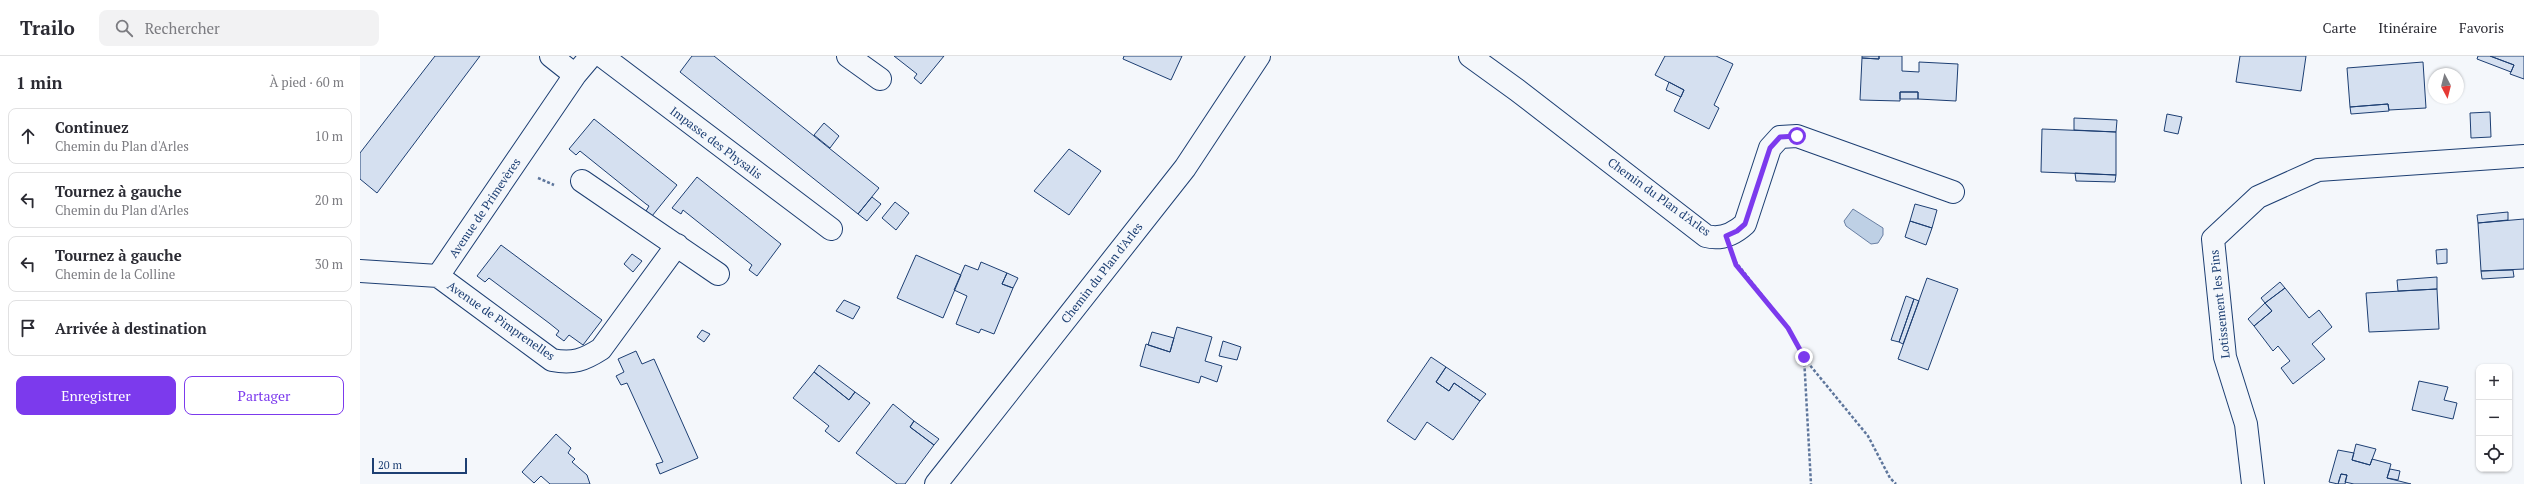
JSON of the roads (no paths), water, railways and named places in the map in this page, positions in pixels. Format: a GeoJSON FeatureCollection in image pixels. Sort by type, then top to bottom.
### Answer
{"type":"FeatureCollection","features":[{"type":"Feature","properties":{"kind":"street"},"geometry":{"type":"LineString","coordinates":[[551,56],[575,75]]}},
{"type":"Feature","properties":{"kind":"street","name":"Avenue de Primevères"},"geometry":{"type":"LineString","coordinates":[[438,276],[575,75],[591,56]]}},
{"type":"Feature","properties":{"kind":"street","name":"Impasse des Physalis"},"geometry":{"type":"LineString","coordinates":[[602,56],[831,229]]}},
{"type":"Feature","properties":{"kind":"street"},"geometry":{"type":"LineString","coordinates":[[848,56],[880,79]]}},
{"type":"Feature","properties":{"kind":"street","name":"Chemin du Plan d'Arles"},"geometry":{"type":"LineString","coordinates":[[936,484],[1185,168],[1259,56]]}},
{"type":"Feature","properties":{"kind":"street","name":"Chemin du Plan d'Arles"},"geometry":{"type":"LineString","coordinates":[[1470,56],[1517,90],[1706,236],[1714,238],[1726,236],[1737,231],[1745,224],[1770,148],[1780,137],[1797,136],[1953,192]]}},
{"type":"Feature","properties":{"kind":"street","name":"Lotissement les Pins"},"geometry":{"type":"LineString","coordinates":[[2254,484],[2246,424],[2225,357],[2213,239],[2258,197],[2318,170],[2524,156]]}},
{"type":"Feature","properties":{"kind":"street"},"geometry":{"type":"LineString","coordinates":[[582,181],[718,274]]}},
{"type":"Feature","properties":{"kind":"street","name":"Avenue de Pimprenelles"},"geometry":{"type":"LineString","coordinates":[[438,276],[552,360],[569,363],[585,360],[601,348],[677,245]]}},
{"type":"Feature","properties":{"kind":"street"},"geometry":{"type":"LineString","coordinates":[[360,271],[438,276]]}},
{"type":"Feature","properties":{"kind":"water"},"geometry":{"type":"Polygon","coordinates":[[[1853,209],[1883,228],[1883,235],[1878,243],[1871,244],[1846,226],[1844,221],[1853,209]]]}}]}
